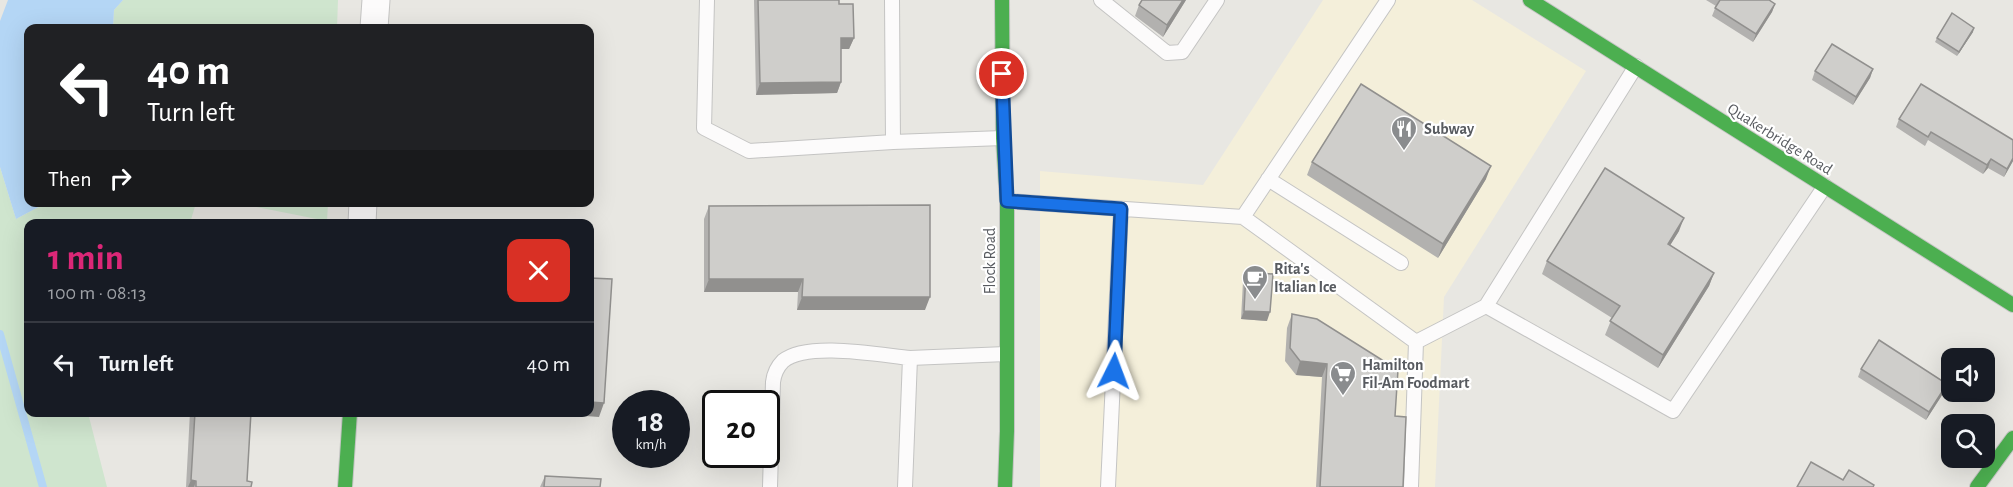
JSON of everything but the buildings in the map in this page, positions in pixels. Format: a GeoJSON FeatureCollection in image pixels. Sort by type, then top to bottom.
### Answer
{"type":"FeatureCollection","features":[{"type":"Feature","properties":{"kind":"main road","name":"Flock Road"},"geometry":{"type":"LineString","coordinates":[[1002,0],[1003,138],[1007,201],[1005,487]]}},
{"type":"Feature","properties":{"kind":"main road","name":"Quakerbridge Road"},"geometry":{"type":"LineString","coordinates":[[1530,0],[2013,305]]}},
{"type":"Feature","properties":{"kind":"main road"},"geometry":{"type":"LineString","coordinates":[[345,487],[350,417]]}},
{"type":"Feature","properties":{"kind":"main road"},"geometry":{"type":"LineString","coordinates":[[1977,487],[2013,438]]}},
{"type":"Feature","properties":{"kind":"street"},"geometry":{"type":"LineString","coordinates":[[374,24],[376,0]]}},
{"type":"Feature","properties":{"kind":"lane"},"geometry":{"type":"LineString","coordinates":[[707,0],[704,128],[749,151],[1003,138]]}},
{"type":"Feature","properties":{"kind":"lane"},"geometry":{"type":"LineString","coordinates":[[892,0],[893,142]]}},
{"type":"Feature","properties":{"kind":"lane"},"geometry":{"type":"LineString","coordinates":[[1101,0],[1167,53],[1175,53],[1182,52],[1217,0]]}},
{"type":"Feature","properties":{"kind":"lane"},"geometry":{"type":"LineString","coordinates":[[1243,217],[1388,0]]}},
{"type":"Feature","properties":{"kind":"lane"},"geometry":{"type":"LineString","coordinates":[[1416,342],[1486,306],[1636,66]]}},
{"type":"Feature","properties":{"kind":"lane"},"geometry":{"type":"LineString","coordinates":[[1268,179],[1401,264]]}},
{"type":"Feature","properties":{"kind":"lane"},"geometry":{"type":"LineString","coordinates":[[1486,306],[1672,411],[1825,186]]}},
{"type":"Feature","properties":{"kind":"lane"},"geometry":{"type":"LineString","coordinates":[[1007,201],[1243,217],[1416,342]]}},
{"type":"Feature","properties":{"kind":"lane"},"geometry":{"type":"LineString","coordinates":[[1108,487],[1121,209]]}},
{"type":"Feature","properties":{"kind":"lane"},"geometry":{"type":"LineString","coordinates":[[1411,487],[1416,342]]}},
{"type":"Feature","properties":{"kind":"lane"},"geometry":{"type":"LineString","coordinates":[[770,487],[773,382],[775,373],[782,362],[800,353],[824,350],[910,358],[1006,354]]}},
{"type":"Feature","properties":{"kind":"lane"},"geometry":{"type":"LineString","coordinates":[[905,487],[910,358]]}},
{"type":"Feature","properties":{"kind":"shaded area"},"geometry":{"type":"Polygon","coordinates":[[[1323,0],[1472,0],[1586,71],[1444,297],[1435,487],[1040,487],[1040,171],[1203,185],[1323,0]]]}},
{"type":"Feature","properties":{"kind":"green space"},"geometry":{"type":"Polygon","coordinates":[[[123,0],[338,0],[337,24],[113,24],[114,10],[123,0]]]}},
{"type":"Feature","properties":{"kind":"green space"},"geometry":{"type":"Polygon","coordinates":[[[0,167],[16,219],[38,207],[195,207],[191,219],[24,219],[24,417],[89,417],[107,487],[0,487],[0,167]]]}},
{"type":"Feature","properties":{"kind":"green space"},"geometry":{"type":"Polygon","coordinates":[[[256,207],[328,207],[327,219],[256,207]]]}},
{"type":"Feature","properties":{"kind":"water"},"geometry":{"type":"Polygon","coordinates":[[[8,0],[123,0],[114,10],[113,24],[24,24],[24,207],[38,207],[16,219],[0,167],[0,21],[8,0]]]}},
{"type":"Feature","properties":{"kind":"waterway"},"geometry":{"type":"LineString","coordinates":[[0,334],[43,487]]}},
{"type":"Feature","properties":{"kind":"traffic: fast"},"geometry":{"type":"LineString","coordinates":[[1002,0],[1003,138],[1007,201],[1005,487]]}},
{"type":"Feature","properties":{"kind":"traffic: fast"},"geometry":{"type":"LineString","coordinates":[[1530,0],[2013,305]]}},
{"type":"Feature","properties":{"kind":"traffic: fast"},"geometry":{"type":"LineString","coordinates":[[345,487],[350,417]]}},
{"type":"Feature","properties":{"kind":"traffic: fast"},"geometry":{"type":"LineString","coordinates":[[1977,487],[2013,438]]}},
{"type":"Feature","properties":{"kind":"place","name":"Subway"},"geometry":{"type":"Point","coordinates":[1404,152]}},
{"type":"Feature","properties":{"kind":"place","name":"Rita's Italian Ice"},"geometry":{"type":"Point","coordinates":[1255,301]}},
{"type":"Feature","properties":{"kind":"place","name":"Hamilton Fil-Am Foodmart"},"geometry":{"type":"Point","coordinates":[1343,397]}},
{"type":"Feature","properties":{"kind":"route"},"geometry":{"type":"LineString","coordinates":[[1002,74],[1007,201],[1121,209],[1114,371]]}}]}
